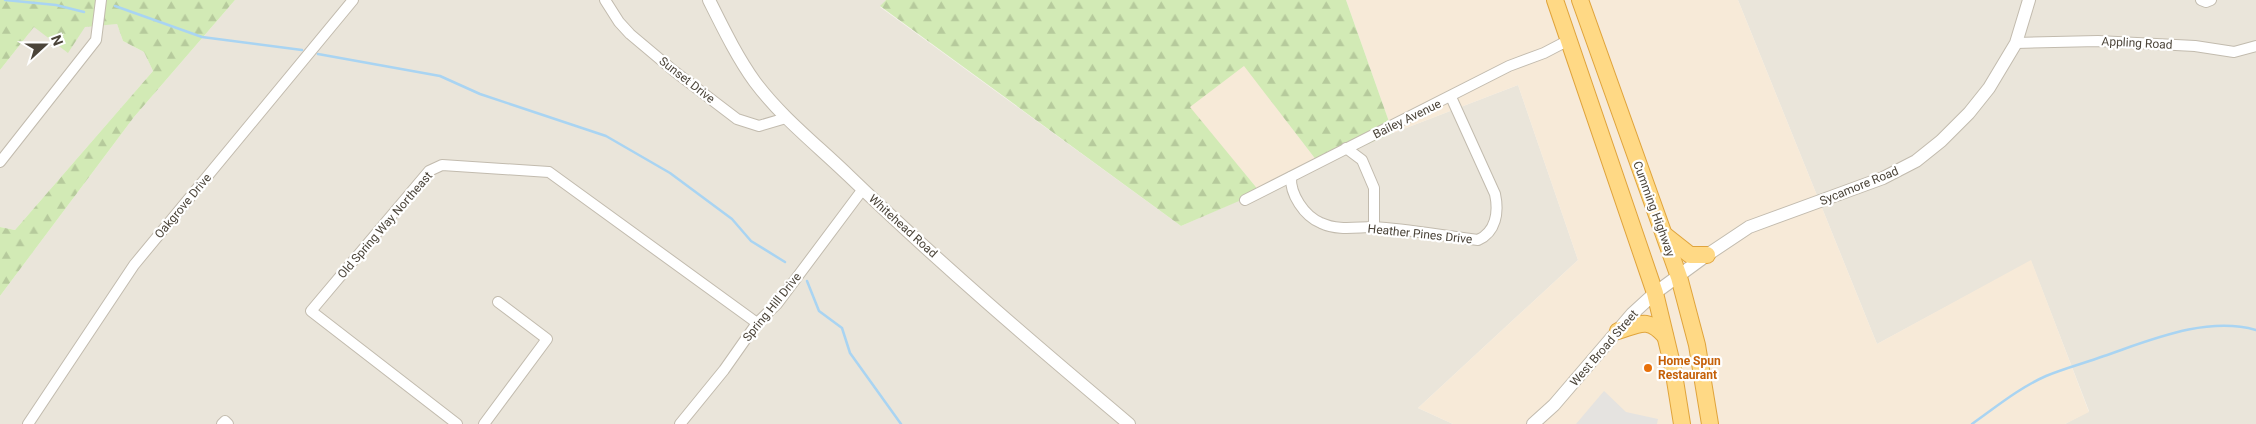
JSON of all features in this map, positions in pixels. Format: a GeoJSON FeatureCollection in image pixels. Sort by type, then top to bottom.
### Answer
{"type":"FeatureCollection","features":[{"type":"Feature","properties":{"kind":"highway","name":"Cumming Highway"},"geometry":{"type":"LineString","coordinates":[[1555,0],[1655,293],[1682,424]]}},
{"type":"Feature","properties":{"kind":"highway","name":"Cumming Highway"},"geometry":{"type":"LineString","coordinates":[[1580,0],[1679,277],[1697,345],[1710,424]]}},
{"type":"Feature","properties":{"kind":"highway"},"geometry":{"type":"LineString","coordinates":[[1663,233],[1672,243],[1690,255],[1707,255]]}},
{"type":"Feature","properties":{"kind":"highway"},"geometry":{"type":"LineString","coordinates":[[1618,331],[1639,324],[1649,323],[1665,336]]}},
{"type":"Feature","properties":{"kind":"street"},"geometry":{"type":"LineString","coordinates":[[0,162],[96,40],[101,0]]}},
{"type":"Feature","properties":{"kind":"street","name":"Oakgrove Drive"},"geometry":{"type":"LineString","coordinates":[[28,424],[134,265],[353,0]]}},
{"type":"Feature","properties":{"kind":"street","name":"Sunset Drive"},"geometry":{"type":"LineString","coordinates":[[605,0],[619,22],[630,34],[674,71],[737,119],[759,126],[786,118]]}},
{"type":"Feature","properties":{"kind":"street","name":"Whitehead Road"},"geometry":{"type":"LineString","coordinates":[[709,0],[739,57],[755,82],[786,118],[1063,368],[1129,424]]}},
{"type":"Feature","properties":{"kind":"street","name":"Sycamore Road"},"geometry":{"type":"LineString","coordinates":[[1679,277],[1707,255],[1749,227],[1883,178],[1916,161],[1941,141],[1969,113],[1989,88],[2016,43],[2029,0]]}},
{"type":"Feature","properties":{"kind":"street"},"geometry":{"type":"LineString","coordinates":[[2201,0],[2206,2],[2211,0]]}},
{"type":"Feature","properties":{"kind":"street","name":"Bailey Avenue"},"geometry":{"type":"LineString","coordinates":[[1245,200],[1509,66],[1544,53],[1569,40]]}},
{"type":"Feature","properties":{"kind":"street","name":"Appling Road"},"geometry":{"type":"LineString","coordinates":[[2016,43],[2098,40],[2195,46],[2234,52],[2256,46]]}},
{"type":"Feature","properties":{"kind":"street","name":"Heather Pines Drive"},"geometry":{"type":"LineString","coordinates":[[1291,177],[1291,187],[1302,206],[1321,224],[1348,229],[1374,228],[1478,240],[1486,236],[1498,209],[1495,194],[1451,97]]}},
{"type":"Feature","properties":{"kind":"street"},"geometry":{"type":"LineString","coordinates":[[1346,148],[1362,160],[1374,188],[1374,228]]}},
{"type":"Feature","properties":{"kind":"street","name":"Old Spring Way Northeast"},"geometry":{"type":"LineString","coordinates":[[457,424],[311,311],[429,171],[442,165],[549,172],[756,324]]}},
{"type":"Feature","properties":{"kind":"street","name":"Spring Hill Drive"},"geometry":{"type":"LineString","coordinates":[[680,424],[724,370],[756,324],[777,304],[863,189]]}},
{"type":"Feature","properties":{"kind":"street","name":"West Broad Street"},"geometry":{"type":"LineString","coordinates":[[1533,424],[1554,405],[1618,331],[1655,293],[1679,277]]}},
{"type":"Feature","properties":{"kind":"street"},"geometry":{"type":"LineString","coordinates":[[484,424],[547,339],[498,302]]}},
{"type":"Feature","properties":{"kind":"street"},"geometry":{"type":"LineString","coordinates":[[222,424],[225,421],[228,424]]}},
{"type":"Feature","properties":{"kind":"shaded area"},"geometry":{"type":"Polygon","coordinates":[[[235,0],[886,0],[880,7],[1181,226],[1393,133],[1518,85],[1578,260],[1418,408],[1453,424],[0,424],[0,296],[134,117],[235,0]]]}},
{"type":"Feature","properties":{"kind":"shaded area"},"geometry":{"type":"Polygon","coordinates":[[[1346,0],[1738,0],[1877,344],[2031,260],[2089,412],[2065,424],[1453,424],[1418,408],[1578,260],[1518,85],[1393,133],[1346,0]]]}},
{"type":"Feature","properties":{"kind":"shaded area"},"geometry":{"type":"Polygon","coordinates":[[[1738,0],[2256,0],[2256,424],[2065,424],[2089,411],[2031,261],[1877,344],[1738,0]]]}},
{"type":"Feature","properties":{"kind":"shaded area"},"geometry":{"type":"Polygon","coordinates":[[[117,24],[123,41],[144,52],[153,71],[15,230],[0,227],[0,70],[34,27],[117,24]]]}},
{"type":"Feature","properties":{"kind":"shaded area"},"geometry":{"type":"Polygon","coordinates":[[[1244,65],[1320,165],[1260,192],[1189,107],[1244,65]]]}},
{"type":"Feature","properties":{"kind":"shaded area"},"geometry":{"type":"Polygon","coordinates":[[[1604,391],[1626,412],[1658,419],[1657,424],[1576,424],[1604,391]]]}},
{"type":"Feature","properties":{"kind":"green space"},"geometry":{"type":"Polygon","coordinates":[[[0,0],[235,0],[134,117],[0,296],[0,227],[15,230],[153,71],[144,52],[123,41],[117,24],[85,27],[68,53],[34,27],[0,70],[0,0]]]}},
{"type":"Feature","properties":{"kind":"green space"},"geometry":{"type":"Polygon","coordinates":[[[886,0],[1346,0],[1393,133],[1320,165],[1244,66],[1190,107],[1260,192],[1181,226],[880,6],[886,0]]]}},
{"type":"Feature","properties":{"kind":"waterway"},"geometry":{"type":"LineString","coordinates":[[5,0],[56,5],[84,12]]}},
{"type":"Feature","properties":{"kind":"waterway"},"geometry":{"type":"LineString","coordinates":[[115,6],[202,37],[302,50]]}},
{"type":"Feature","properties":{"kind":"waterway"},"geometry":{"type":"LineString","coordinates":[[318,54],[440,76],[480,94],[606,136],[670,173],[732,219],[751,241],[785,262]]}},
{"type":"Feature","properties":{"kind":"waterway"},"geometry":{"type":"LineString","coordinates":[[807,281],[819,311],[842,328],[850,353],[901,424]]}},
{"type":"Feature","properties":{"kind":"waterway"},"geometry":{"type":"LineString","coordinates":[[1972,424],[2017,392],[2046,376],[2141,343],[2198,328],[2237,326],[2256,330]]}},
{"type":"Feature","properties":{"kind":"place","name":"Home Spun Restaurant"},"geometry":{"type":"Point","coordinates":[1648,368]}}]}
